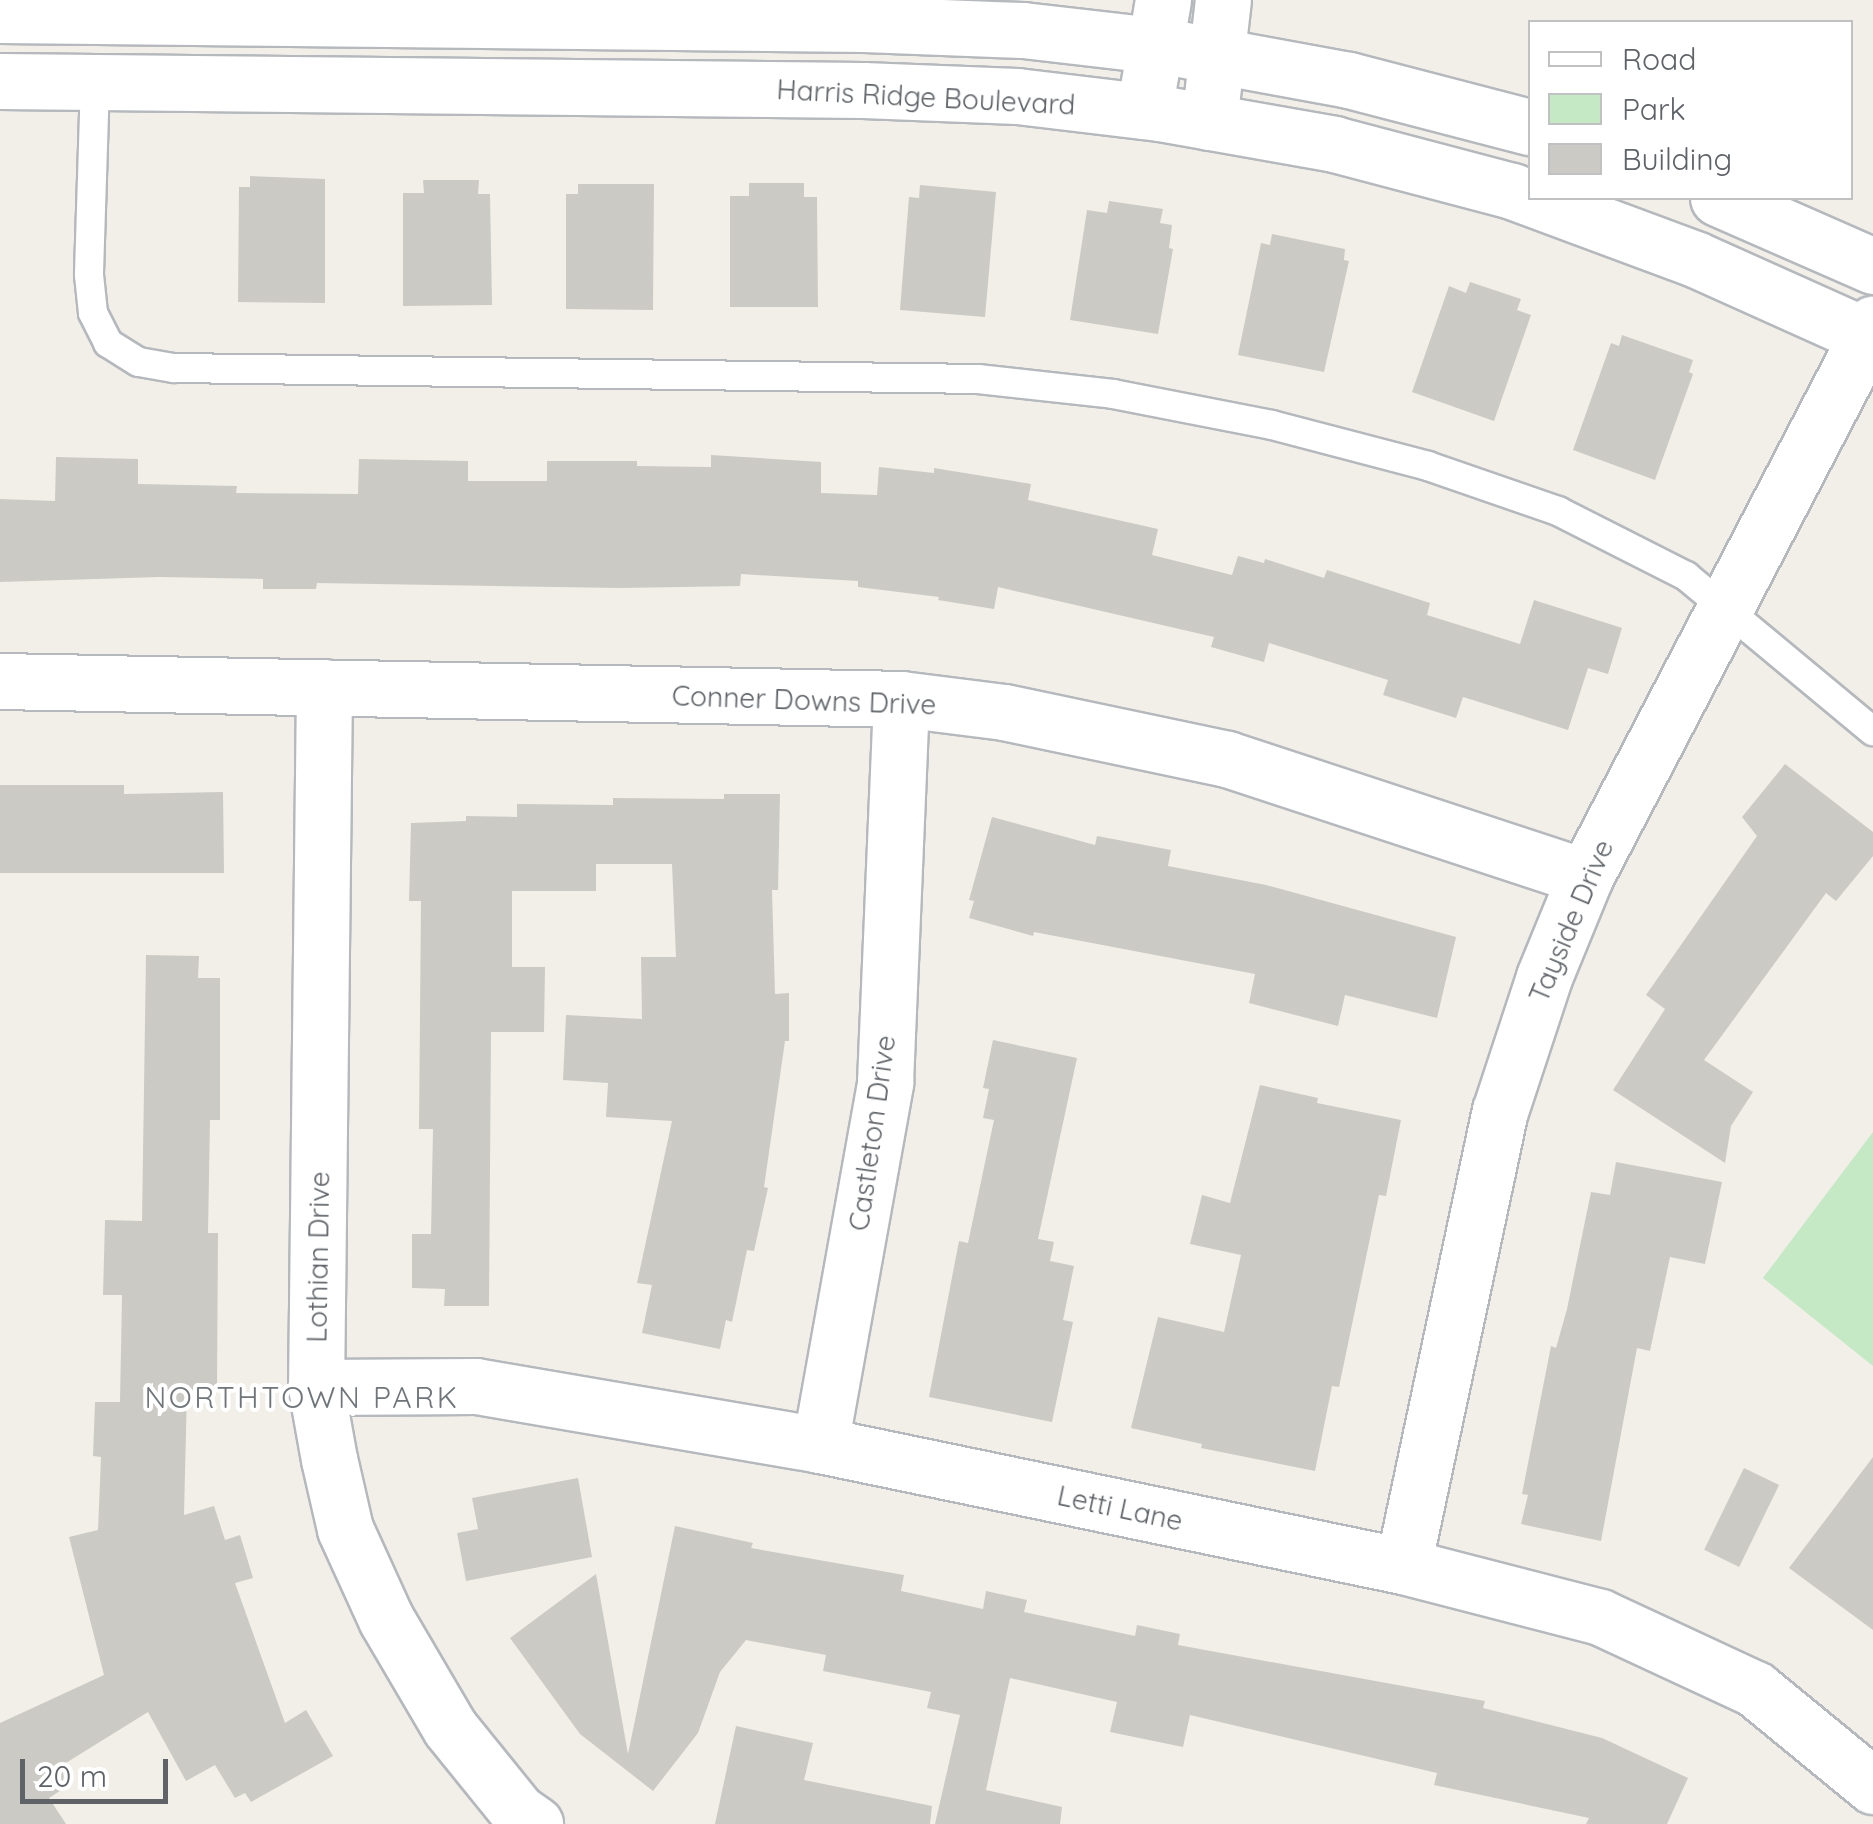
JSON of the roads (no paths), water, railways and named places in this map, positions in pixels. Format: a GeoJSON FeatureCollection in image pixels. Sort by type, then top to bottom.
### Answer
{"type":"FeatureCollection","features":[{"type":"Feature","properties":{"kind":"street"},"geometry":{"type":"LineString","coordinates":[[1210,122],[1224,0]]}},
{"type":"Feature","properties":{"kind":"street"},"geometry":{"type":"LineString","coordinates":[[0,15],[98,8],[1022,30],[1159,23],[1217,56],[1349,80],[1528,126]]}},
{"type":"Feature","properties":{"kind":"street"},"geometry":{"type":"LineString","coordinates":[[1144,111],[1159,23]]}},
{"type":"Feature","properties":{"kind":"street","name":"Harris Ridge Boulevard"},"geometry":{"type":"LineString","coordinates":[[0,81],[882,90],[1017,96],[1144,111],[1334,144],[1528,197]]}},
{"type":"Feature","properties":{"kind":"street","name":"Harris Ridge Boulevard"},"geometry":{"type":"LineString","coordinates":[[1536,200],[1695,259],[1871,333]]}},
{"type":"Feature","properties":{"kind":"street"},"geometry":{"type":"LineString","coordinates":[[1723,200],[1873,266]]}},
{"type":"Feature","properties":{"kind":"street","name":"Tayside Drive"},"geometry":{"type":"LineString","coordinates":[[1403,1566],[1500,1112],[1544,978],[1585,877],[1871,333]]}},
{"type":"Feature","properties":{"kind":"street","name":"Conner Downs Drive"},"geometry":{"type":"LineString","coordinates":[[0,682],[901,699],[1004,712],[1227,758],[1585,877]]}},
{"type":"Feature","properties":{"kind":"street","name":"Lothian Drive"},"geometry":{"type":"LineString","coordinates":[[324,687],[316,1387],[345,1528],[386,1620],[450,1728],[518,1812],[535,1824]]}},
{"type":"Feature","properties":{"kind":"street","name":"Castleton Drive"},"geometry":{"type":"LineString","coordinates":[[820,1445],[885,1082],[901,699]]}},
{"type":"Feature","properties":{"kind":"street","name":"Letti Lane"},"geometry":{"type":"LineString","coordinates":[[316,1387],[476,1386],[820,1445],[1403,1566],[1600,1617],[1755,1689],[1873,1786]]}},
{"type":"Feature","properties":{"kind":"lane"},"geometry":{"type":"LineString","coordinates":[[95,82],[89,275],[93,313],[108,343],[139,362],[174,368],[978,378],[1113,394],[1272,425],[1428,466],[1539,504],[1686,576],[1873,731]]}},
{"type":"Feature","properties":{"kind":"district","name":"NORTHTOWN PARK"},"geometry":{"type":"Point","coordinates":[302,1397]}}]}
